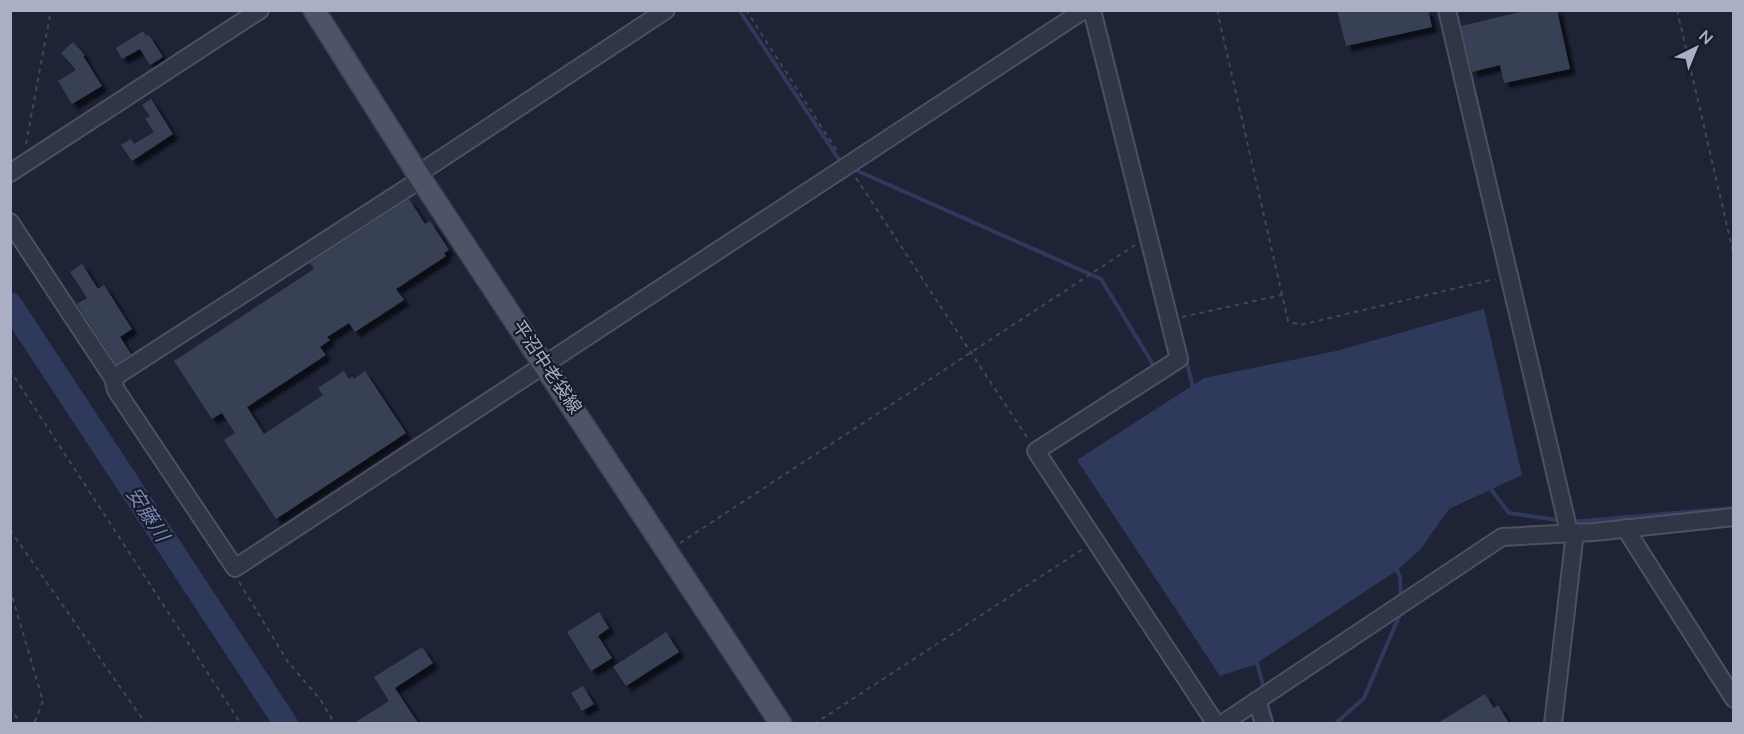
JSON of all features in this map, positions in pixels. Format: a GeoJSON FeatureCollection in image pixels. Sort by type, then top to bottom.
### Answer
{"type":"FeatureCollection","features":[{"type":"Feature","properties":{"kind":"main road","name":"平沼中老袋線"},"geometry":{"type":"LineString","coordinates":[[314,10],[420,177],[781,723]]}},
{"type":"Feature","properties":{"kind":"street"},"geometry":{"type":"LineString","coordinates":[[10,173],[260,10]]}},
{"type":"Feature","properties":{"kind":"street"},"geometry":{"type":"LineString","coordinates":[[113,378],[420,177],[666,10]]}},
{"type":"Feature","properties":{"kind":"street"},"geometry":{"type":"LineString","coordinates":[[10,222],[113,378],[116,390],[235,568],[846,164],[1084,10]]}},
{"type":"Feature","properties":{"kind":"street"},"geometry":{"type":"LineString","coordinates":[[1092,10],[1179,359],[1036,451],[1216,723]]}},
{"type":"Feature","properties":{"kind":"street"},"geometry":{"type":"LineString","coordinates":[[1447,10],[1572,532],[1553,723]]}},
{"type":"Feature","properties":{"kind":"street"},"geometry":{"type":"LineString","coordinates":[[1222,723],[1502,537],[1734,518]]}},
{"type":"Feature","properties":{"kind":"street"},"geometry":{"type":"LineString","coordinates":[[1626,528],[1734,699]]}},
{"type":"Feature","properties":{"kind":"street"},"geometry":{"type":"LineString","coordinates":[[1257,700],[1263,723]]}},
{"type":"Feature","properties":{"kind":"path"},"geometry":{"type":"LineString","coordinates":[[26,162],[24,152],[51,10]]}},
{"type":"Feature","properties":{"kind":"path"},"geometry":{"type":"LineString","coordinates":[[746,10],[1036,451]]}},
{"type":"Feature","properties":{"kind":"path"},"geometry":{"type":"LineString","coordinates":[[1217,10],[1288,321],[1300,325],[1509,276]]}},
{"type":"Feature","properties":{"kind":"path"},"geometry":{"type":"LineString","coordinates":[[1677,10],[1734,256]]}},
{"type":"Feature","properties":{"kind":"path"},"geometry":{"type":"LineString","coordinates":[[668,551],[1148,236]]}},
{"type":"Feature","properties":{"kind":"path"},"geometry":{"type":"LineString","coordinates":[[1169,320],[1282,295]]}},
{"type":"Feature","properties":{"kind":"path"},"geometry":{"type":"LineString","coordinates":[[10,370],[242,723]]}},
{"type":"Feature","properties":{"kind":"path"},"geometry":{"type":"LineString","coordinates":[[10,530],[146,723]]}},
{"type":"Feature","properties":{"kind":"path"},"geometry":{"type":"LineString","coordinates":[[814,723],[1096,541]]}},
{"type":"Feature","properties":{"kind":"path"},"geometry":{"type":"LineString","coordinates":[[235,568],[237,579],[288,662],[320,699],[335,723]]}},
{"type":"Feature","properties":{"kind":"path"},"geometry":{"type":"LineString","coordinates":[[10,589],[43,701],[34,723]]}},
{"type":"Feature","properties":{"kind":"path"},"geometry":{"type":"LineString","coordinates":[[10,707],[21,723]]}},
{"type":"Feature","properties":{"kind":"water"},"geometry":{"type":"Polygon","coordinates":[[[1484,309],[1522,475],[1449,509],[1420,550],[1396,571],[1254,665],[1220,676],[1077,460],[1204,378],[1336,351],[1484,309]]]}},
{"type":"Feature","properties":{"kind":"building"},"geometry":{"type":"Polygon","coordinates":[[[1337,10],[1428,10],[1432,27],[1346,46],[1337,10]]]}},
{"type":"Feature","properties":{"kind":"building"},"geometry":{"type":"Polygon","coordinates":[[[1528,10],[1557,10],[1570,69],[1504,83],[1500,65],[1472,72],[1461,26],[1528,10]]]}},
{"type":"Feature","properties":{"kind":"building"},"geometry":{"type":"Polygon","coordinates":[[[143,31],[146,36],[149,35],[163,57],[150,65],[140,49],[122,59],[116,48],[143,31]]]}},
{"type":"Feature","properties":{"kind":"building"},"geometry":{"type":"Polygon","coordinates":[[[73,42],[85,55],[83,56],[102,86],[72,104],[58,81],[76,70],[61,53],[73,42]]]}},
{"type":"Feature","properties":{"kind":"building"},"geometry":{"type":"Polygon","coordinates":[[[151,99],[173,134],[132,161],[121,145],[131,139],[134,144],[154,132],[145,119],[150,116],[142,105],[151,99]]]}},
{"type":"Feature","properties":{"kind":"building"},"geometry":{"type":"Polygon","coordinates":[[[409,199],[425,224],[430,221],[449,250],[444,253],[446,256],[396,289],[404,300],[355,332],[349,323],[327,337],[330,340],[320,347],[326,355],[247,407],[264,434],[323,395],[318,388],[344,371],[349,379],[352,376],[354,379],[365,371],[406,433],[276,519],[224,440],[235,433],[222,413],[212,419],[174,361],[314,269],[310,263],[409,199]]]}},
{"type":"Feature","properties":{"kind":"building"},"geometry":{"type":"Polygon","coordinates":[[[82,264],[98,289],[104,285],[132,329],[120,337],[131,354],[116,364],[77,304],[87,298],[70,272],[82,264]]]}},
{"type":"Feature","properties":{"kind":"building"},"geometry":{"type":"Polygon","coordinates":[[[599,612],[609,628],[598,636],[612,658],[591,671],[567,632],[599,612]]]}},
{"type":"Feature","properties":{"kind":"building"},"geometry":{"type":"Polygon","coordinates":[[[666,632],[679,652],[626,686],[613,667],[666,632]]]}},
{"type":"Feature","properties":{"kind":"building"},"geometry":{"type":"Polygon","coordinates":[[[422,647],[433,663],[395,688],[418,723],[354,723],[389,701],[374,677],[422,647]]]}},
{"type":"Feature","properties":{"kind":"building"},"geometry":{"type":"Polygon","coordinates":[[[583,686],[594,704],[582,711],[571,693],[583,686]]]}},
{"type":"Feature","properties":{"kind":"building"},"geometry":{"type":"Polygon","coordinates":[[[1485,694],[1494,708],[1498,705],[1509,723],[1438,723],[1485,694]]]}},
{"type":"Feature","properties":{"kind":"waterway"},"geometry":{"type":"LineString","coordinates":[[739,10],[842,164]]}},
{"type":"Feature","properties":{"kind":"waterway"},"geometry":{"type":"LineString","coordinates":[[851,168],[1101,279],[1154,366],[1158,363]]}},
{"type":"Feature","properties":{"kind":"waterway","name":"安藤川"},"geometry":{"type":"LineString","coordinates":[[10,304],[286,724]]}},
{"type":"Feature","properties":{"kind":"waterway"},"geometry":{"type":"LineString","coordinates":[[1186,358],[1193,388]]}},
{"type":"Feature","properties":{"kind":"waterway"},"geometry":{"type":"LineString","coordinates":[[1490,488],[1509,513],[1563,521]]}},
{"type":"Feature","properties":{"kind":"waterway"},"geometry":{"type":"LineString","coordinates":[[1570,522],[1734,508]]}},
{"type":"Feature","properties":{"kind":"waterway"},"geometry":{"type":"LineString","coordinates":[[1396,568],[1400,577],[1401,598]]}},
{"type":"Feature","properties":{"kind":"waterway"},"geometry":{"type":"LineString","coordinates":[[1335,724],[1364,698],[1401,612]]}},
{"type":"Feature","properties":{"kind":"waterway"},"geometry":{"type":"LineString","coordinates":[[1256,659],[1264,689]]}},
{"type":"Feature","properties":{"kind":"waterway"},"geometry":{"type":"LineString","coordinates":[[1266,699],[1273,724]]}}]}
